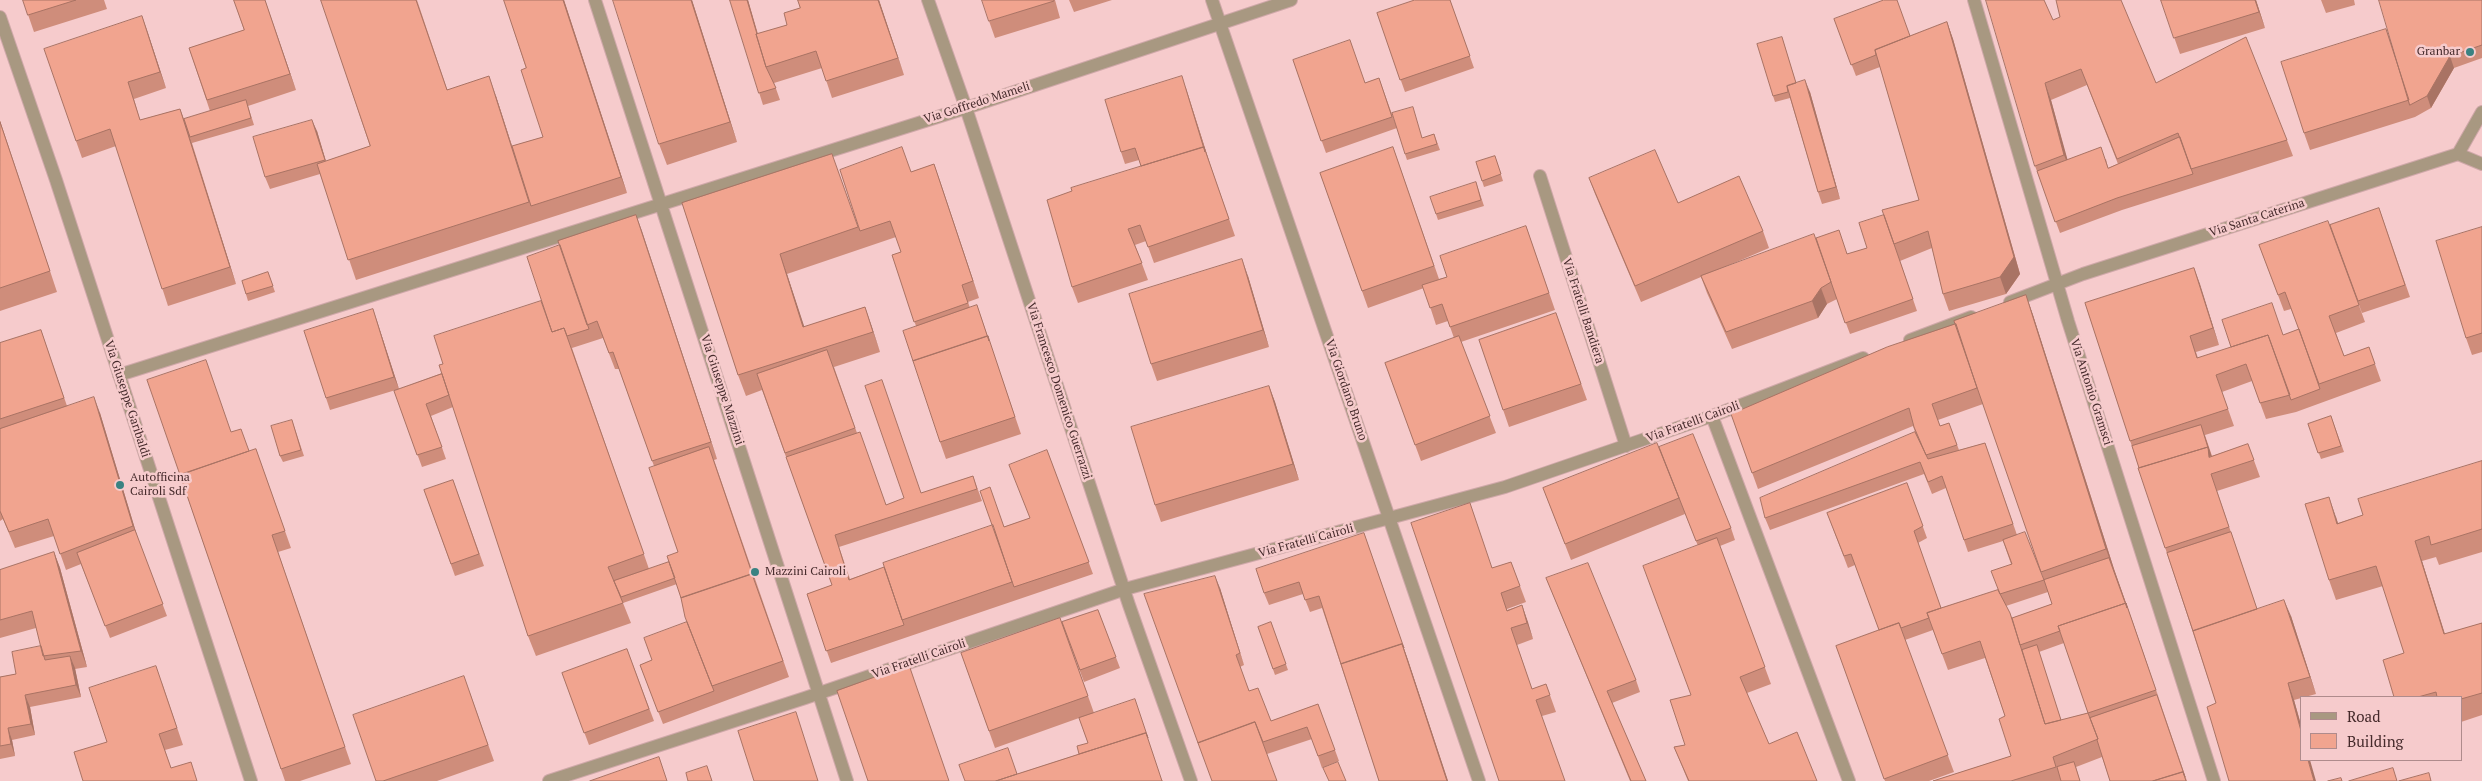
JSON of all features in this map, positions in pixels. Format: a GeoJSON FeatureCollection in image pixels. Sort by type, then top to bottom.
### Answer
{"type":"FeatureCollection","features":[{"type":"Feature","properties":{"kind":"street","name":"Via Giuseppe Mazzini"},"geometry":{"type":"LineString","coordinates":[[595,0],[847,781]]}},
{"type":"Feature","properties":{"kind":"street","name":"Via Francesco Domenico Guerrazzi"},"geometry":{"type":"LineString","coordinates":[[928,0],[966,108],[1125,589],[1191,781]]}},
{"type":"Feature","properties":{"kind":"street","name":"Via Giordano Bruno"},"geometry":{"type":"LineString","coordinates":[[1212,0],[1479,781]]}},
{"type":"Feature","properties":{"kind":"street","name":"Via Goffredo Mameli"},"geometry":{"type":"LineString","coordinates":[[119,375],[966,108],[1291,0]]}},
{"type":"Feature","properties":{"kind":"street","name":"Via Antonio Gramsci"},"geometry":{"type":"LineString","coordinates":[[1974,0],[2057,284],[2214,781]]}},
{"type":"Feature","properties":{"kind":"street","name":"Via Giuseppe Garibaldi"},"geometry":{"type":"LineString","coordinates":[[0,17],[56,180],[251,781]]}},
{"type":"Feature","properties":{"kind":"street"},"geometry":{"type":"LineString","coordinates":[[2482,112],[2458,154],[2482,164]]}},
{"type":"Feature","properties":{"kind":"street","name":"Via Santa Caterina"},"geometry":{"type":"LineString","coordinates":[[2057,284],[2458,154]]}},
{"type":"Feature","properties":{"kind":"street","name":"Via Fratelli Bandiera"},"geometry":{"type":"LineString","coordinates":[[1540,176],[1626,446]]}},
{"type":"Feature","properties":{"kind":"street"},"geometry":{"type":"LineString","coordinates":[[2001,306],[2057,284]]}},
{"type":"Feature","properties":{"kind":"street"},"geometry":{"type":"LineString","coordinates":[[1898,345],[1982,313]]}},
{"type":"Feature","properties":{"kind":"street","name":"Via Fratelli Cairoli"},"geometry":{"type":"LineString","coordinates":[[551,781],[1125,589],[1505,487],[1712,416],[1880,352]]}},
{"type":"Feature","properties":{"kind":"street"},"geometry":{"type":"LineString","coordinates":[[1712,416],[1849,781]]}},
{"type":"Feature","properties":{"kind":"building"},"geometry":{"type":"Polygon","coordinates":[[[23,0],[76,0],[28,15],[23,0]]]}},
{"type":"Feature","properties":{"kind":"building"},"geometry":{"type":"Polygon","coordinates":[[[234,0],[265,0],[290,74],[207,100],[189,48],[244,30],[234,0]]]}},
{"type":"Feature","properties":{"kind":"building"},"geometry":{"type":"Polygon","coordinates":[[[321,0],[416,0],[447,90],[489,76],[529,202],[348,260],[317,164],[370,146],[321,0]]]}},
{"type":"Feature","properties":{"kind":"building"},"geometry":{"type":"Polygon","coordinates":[[[504,0],[563,0],[621,177],[531,206],[512,146],[543,137],[521,70],[526,68],[504,0]]]}},
{"type":"Feature","properties":{"kind":"building"},"geometry":{"type":"Polygon","coordinates":[[[613,0],[691,0],[730,122],[659,144],[613,0]]]}},
{"type":"Feature","properties":{"kind":"building"},"geometry":{"type":"Polygon","coordinates":[[[730,0],[747,0],[766,67],[776,88],[759,93],[730,0]]]}},
{"type":"Feature","properties":{"kind":"building"},"geometry":{"type":"Polygon","coordinates":[[[798,0],[878,0],[898,58],[826,81],[816,51],[766,67],[756,34],[787,25],[784,13],[800,8],[798,0]]]}},
{"type":"Feature","properties":{"kind":"building"},"geometry":{"type":"Polygon","coordinates":[[[982,0],[1054,0],[1054,1],[989,21],[982,0]]]}},
{"type":"Feature","properties":{"kind":"building"},"geometry":{"type":"Polygon","coordinates":[[[1415,0],[1450,0],[1470,56],[1400,80],[1377,13],[1415,0]]]}},
{"type":"Feature","properties":{"kind":"building"},"geometry":{"type":"Polygon","coordinates":[[[1884,0],[1897,0],[1910,36],[1875,50],[1876,55],[1851,65],[1834,19],[1884,0]]]}},
{"type":"Feature","properties":{"kind":"building"},"geometry":{"type":"Polygon","coordinates":[[[1986,0],[2044,0],[2053,20],[2060,17],[2056,0],[2121,0],[2156,83],[2246,37],[2287,140],[2191,169],[2178,133],[2117,159],[2081,69],[2045,83],[2064,155],[2035,166],[1986,0]]]}},
{"type":"Feature","properties":{"kind":"building"},"geometry":{"type":"Polygon","coordinates":[[[2161,0],[2255,0],[2259,12],[2174,38],[2161,0]]]}},
{"type":"Feature","properties":{"kind":"building"},"geometry":{"type":"Polygon","coordinates":[[[2379,0],[2482,0],[2482,45],[2450,56],[2427,96],[2410,105],[2379,0]]]}},
{"type":"Feature","properties":{"kind":"building"},"geometry":{"type":"Polygon","coordinates":[[[142,16],[160,72],[128,82],[140,120],[180,109],[230,267],[162,289],[110,129],[76,141],[44,49],[142,16]]]}},
{"type":"Feature","properties":{"kind":"building"},"geometry":{"type":"Polygon","coordinates":[[[1947,22],[2014,257],[2000,277],[1943,294],[1928,231],[1894,244],[1882,210],[1919,200],[1875,50],[1947,22]]]}},
{"type":"Feature","properties":{"kind":"building"},"geometry":{"type":"Polygon","coordinates":[[[2386,29],[2409,100],[2304,133],[2281,62],[2386,29]]]}},
{"type":"Feature","properties":{"kind":"building"},"geometry":{"type":"Polygon","coordinates":[[[1782,37],[1796,83],[1787,86],[1788,92],[1773,96],[1757,44],[1782,37]]]}},
{"type":"Feature","properties":{"kind":"building"},"geometry":{"type":"Polygon","coordinates":[[[1350,40],[1365,83],[1379,78],[1392,117],[1321,141],[1293,60],[1350,40]]]}},
{"type":"Feature","properties":{"kind":"building"},"geometry":{"type":"Polygon","coordinates":[[[1182,76],[1204,147],[1141,166],[1135,148],[1121,152],[1105,100],[1182,76]]]}},
{"type":"Feature","properties":{"kind":"building"},"geometry":{"type":"Polygon","coordinates":[[[1805,80],[1836,187],[1818,192],[1787,86],[1805,80]]]}},
{"type":"Feature","properties":{"kind":"building"},"geometry":{"type":"Polygon","coordinates":[[[246,100],[251,118],[190,137],[184,119],[246,100]]]}},
{"type":"Feature","properties":{"kind":"building"},"geometry":{"type":"Polygon","coordinates":[[[1413,107],[1422,138],[1434,134],[1437,144],[1405,154],[1392,113],[1413,107]]]}},
{"type":"Feature","properties":{"kind":"building"},"geometry":{"type":"Polygon","coordinates":[[[312,120],[325,160],[265,177],[253,137],[312,120]]]}},
{"type":"Feature","properties":{"kind":"building"},"geometry":{"type":"Polygon","coordinates":[[[0,122],[50,271],[0,288],[0,122]]]}},
{"type":"Feature","properties":{"kind":"building"},"geometry":{"type":"Polygon","coordinates":[[[2180,137],[2193,174],[2117,198],[2055,222],[2037,171],[2101,147],[2108,168],[2180,137]]]}},
{"type":"Feature","properties":{"kind":"building"},"geometry":{"type":"Polygon","coordinates":[[[902,147],[911,172],[934,164],[973,281],[962,285],[968,303],[914,322],[892,255],[901,252],[890,221],[860,231],[840,170],[902,147]]]}},
{"type":"Feature","properties":{"kind":"building"},"geometry":{"type":"Polygon","coordinates":[[[1204,147],[1229,219],[1148,247],[1140,225],[1128,229],[1142,263],[1072,287],[1047,200],[1072,191],[1071,188],[1204,147]]]}},
{"type":"Feature","properties":{"kind":"building"},"geometry":{"type":"Polygon","coordinates":[[[1393,147],[1434,266],[1362,291],[1320,173],[1393,147]]]}},
{"type":"Feature","properties":{"kind":"building"},"geometry":{"type":"Polygon","coordinates":[[[1655,150],[1678,203],[1739,176],[1763,231],[1635,286],[1589,178],[1655,150]]]}},
{"type":"Feature","properties":{"kind":"building"},"geometry":{"type":"Polygon","coordinates":[[[832,154],[858,227],[780,254],[803,327],[865,307],[873,332],[738,375],[682,203],[832,154]]]}},
{"type":"Feature","properties":{"kind":"building"},"geometry":{"type":"Polygon","coordinates":[[[1495,156],[1501,174],[1482,181],[1476,162],[1495,156]]]}},
{"type":"Feature","properties":{"kind":"building"},"geometry":{"type":"Polygon","coordinates":[[[1476,182],[1481,200],[1436,214],[1430,197],[1476,182]]]}},
{"type":"Feature","properties":{"kind":"building"},"geometry":{"type":"Polygon","coordinates":[[[2379,208],[2405,285],[2358,301],[2330,225],[2379,208]]]}},
{"type":"Feature","properties":{"kind":"building"},"geometry":{"type":"Polygon","coordinates":[[[636,215],[711,442],[652,461],[613,352],[609,353],[597,321],[587,325],[558,241],[636,215]]]}},
{"type":"Feature","properties":{"kind":"building"},"geometry":{"type":"Polygon","coordinates":[[[1884,215],[1913,299],[1845,323],[1816,238],[1839,230],[1847,254],[1867,248],[1859,223],[1884,215]]]}},
{"type":"Feature","properties":{"kind":"building"},"geometry":{"type":"Polygon","coordinates":[[[2328,221],[2359,305],[2329,316],[2344,356],[2369,347],[2375,364],[2319,384],[2285,292],[2278,295],[2259,245],[2328,221]]]}},
{"type":"Feature","properties":{"kind":"building"},"geometry":{"type":"Polygon","coordinates":[[[1526,226],[1549,293],[1450,327],[1442,304],[1430,308],[1422,285],[1447,277],[1440,256],[1526,226]]]}},
{"type":"Feature","properties":{"kind":"building"},"geometry":{"type":"Polygon","coordinates":[[[2482,227],[2482,333],[2466,338],[2436,241],[2482,227]]]}},
{"type":"Feature","properties":{"kind":"building"},"geometry":{"type":"Polygon","coordinates":[[[1814,234],[1831,282],[1821,288],[1812,301],[1726,332],[1701,276],[1814,234]]]}},
{"type":"Feature","properties":{"kind":"building"},"geometry":{"type":"Polygon","coordinates":[[[560,245],[589,329],[567,336],[564,328],[552,332],[527,257],[560,245]]]}},
{"type":"Feature","properties":{"kind":"building"},"geometry":{"type":"Polygon","coordinates":[[[1242,259],[1263,330],[1151,364],[1129,294],[1242,259]]]}},
{"type":"Feature","properties":{"kind":"building"},"geometry":{"type":"Polygon","coordinates":[[[2194,268],[2213,328],[2190,336],[2197,358],[2268,335],[2290,395],[2260,403],[2246,364],[2216,375],[2228,409],[2130,441],[2085,303],[2194,268]]]}},
{"type":"Feature","properties":{"kind":"building"},"geometry":{"type":"Polygon","coordinates":[[[268,272],[273,286],[246,294],[242,281],[268,272]]]}},
{"type":"Feature","properties":{"kind":"building"},"geometry":{"type":"Polygon","coordinates":[[[2026,295],[2106,549],[2041,572],[1954,321],[2026,295]]]}},
{"type":"Feature","properties":{"kind":"building"},"geometry":{"type":"Polygon","coordinates":[[[541,301],[552,332],[564,328],[644,554],[608,567],[623,603],[528,636],[439,365],[443,364],[434,336],[541,301]]]}},
{"type":"Feature","properties":{"kind":"building"},"geometry":{"type":"Polygon","coordinates":[[[2272,303],[2283,335],[2299,329],[2320,389],[2291,400],[2268,335],[2231,347],[2222,320],[2272,303]]]}},
{"type":"Feature","properties":{"kind":"building"},"geometry":{"type":"Polygon","coordinates":[[[977,305],[987,336],[913,361],[903,331],[977,305]]]}},
{"type":"Feature","properties":{"kind":"building"},"geometry":{"type":"Polygon","coordinates":[[[373,309],[394,377],[326,398],[304,331],[373,309]]]}},
{"type":"Feature","properties":{"kind":"building"},"geometry":{"type":"Polygon","coordinates":[[[1556,313],[1581,384],[1503,410],[1479,340],[1556,313]]]}},
{"type":"Feature","properties":{"kind":"building"},"geometry":{"type":"Polygon","coordinates":[[[1956,324],[1977,388],[1932,404],[1940,426],[1949,423],[1957,445],[1926,455],[1914,427],[1909,408],[1752,473],[1731,414],[1887,347],[1956,324]]]}},
{"type":"Feature","properties":{"kind":"building"},"geometry":{"type":"Polygon","coordinates":[[[41,330],[64,398],[0,419],[0,343],[41,330]]]}},
{"type":"Feature","properties":{"kind":"building"},"geometry":{"type":"Polygon","coordinates":[[[988,336],[1015,417],[940,442],[913,361],[988,336]]]}},
{"type":"Feature","properties":{"kind":"building"},"geometry":{"type":"Polygon","coordinates":[[[1459,336],[1490,416],[1415,445],[1385,363],[1459,336]]]}},
{"type":"Feature","properties":{"kind":"building"},"geometry":{"type":"Polygon","coordinates":[[[827,350],[855,428],[785,453],[757,374],[827,350]]]}},
{"type":"Feature","properties":{"kind":"building"},"geometry":{"type":"Polygon","coordinates":[[[206,360],[231,432],[241,429],[249,451],[180,475],[147,380],[206,360]]]}},
{"type":"Feature","properties":{"kind":"building"},"geometry":{"type":"Polygon","coordinates":[[[442,374],[449,395],[426,404],[442,447],[417,455],[394,391],[442,374]]]}},
{"type":"Feature","properties":{"kind":"building"},"geometry":{"type":"Polygon","coordinates":[[[882,380],[921,493],[973,476],[977,489],[835,535],[849,580],[884,567],[904,625],[826,651],[807,594],[832,585],[786,457],[860,432],[886,505],[904,498],[865,386],[882,380]]]}},
{"type":"Feature","properties":{"kind":"building"},"geometry":{"type":"Polygon","coordinates":[[[1269,386],[1293,464],[1155,505],[1131,427],[1269,386]]]}},
{"type":"Feature","properties":{"kind":"building"},"geometry":{"type":"Polygon","coordinates":[[[94,397],[133,526],[60,554],[48,519],[9,532],[0,511],[0,429],[94,397]]]}},
{"type":"Feature","properties":{"kind":"building"},"geometry":{"type":"Polygon","coordinates":[[[2331,416],[2341,446],[2318,453],[2308,424],[2331,416]]]}},
{"type":"Feature","properties":{"kind":"building"},"geometry":{"type":"Polygon","coordinates":[[[292,420],[301,450],[280,456],[271,426],[292,420]]]}},
{"type":"Feature","properties":{"kind":"building"},"geometry":{"type":"Polygon","coordinates":[[[2201,425],[2208,447],[2139,468],[2132,446],[2201,425]]]}},
{"type":"Feature","properties":{"kind":"building"},"geometry":{"type":"Polygon","coordinates":[[[1915,432],[1928,459],[1985,443],[2013,524],[1964,540],[1942,476],[1928,482],[1920,462],[1765,518],[1760,498],[1915,432]]]}},
{"type":"Feature","properties":{"kind":"building"},"geometry":{"type":"Polygon","coordinates":[[[1693,434],[1731,528],[1696,541],[1659,447],[1693,434]]]}},
{"type":"Feature","properties":{"kind":"building"},"geometry":{"type":"Polygon","coordinates":[[[1657,443],[1679,498],[1565,544],[1543,488],[1657,443]]]}},
{"type":"Feature","properties":{"kind":"building"},"geometry":{"type":"Polygon","coordinates":[[[2248,444],[2254,460],[2211,474],[2229,527],[2165,548],[2138,468],[2208,447],[2209,457],[2248,444]]]}},
{"type":"Feature","properties":{"kind":"building"},"geometry":{"type":"Polygon","coordinates":[[[709,447],[754,579],[752,574],[681,598],[667,556],[678,552],[649,468],[709,447]]]}},
{"type":"Feature","properties":{"kind":"building"},"geometry":{"type":"Polygon","coordinates":[[[256,449],[285,531],[272,535],[345,747],[281,769],[180,475],[256,449]]]}},
{"type":"Feature","properties":{"kind":"building"},"geometry":{"type":"Polygon","coordinates":[[[1047,450],[1089,562],[1014,587],[980,491],[990,487],[1004,527],[1030,518],[1009,465],[1047,450]]]}},
{"type":"Feature","properties":{"kind":"building"},"geometry":{"type":"Polygon","coordinates":[[[2482,461],[2482,529],[2431,545],[2429,536],[2415,541],[2444,634],[2482,623],[2482,693],[2462,699],[2462,696],[2437,696],[2436,692],[2422,696],[2394,696],[2383,660],[2404,653],[2376,566],[2329,580],[2305,504],[2329,497],[2337,524],[2363,515],[2358,499],[2482,461]]]}},
{"type":"Feature","properties":{"kind":"building"},"geometry":{"type":"Polygon","coordinates":[[[453,480],[479,554],[451,564],[424,490],[453,480]]]}},
{"type":"Feature","properties":{"kind":"building"},"geometry":{"type":"Polygon","coordinates":[[[1907,483],[1923,526],[1914,531],[1941,608],[1927,613],[1929,618],[1901,628],[1899,623],[1879,630],[1851,554],[1844,556],[1827,513],[1907,483]]]}},
{"type":"Feature","properties":{"kind":"building"},"geometry":{"type":"Polygon","coordinates":[[[1470,503],[1492,568],[1511,562],[1520,586],[1501,593],[1507,611],[1522,605],[1527,623],[1511,628],[1532,689],[1546,684],[1550,695],[1536,700],[1565,781],[1499,781],[1411,523],[1470,503]]]}},
{"type":"Feature","properties":{"kind":"building"},"geometry":{"type":"Polygon","coordinates":[[[993,525],[1012,582],[902,620],[883,563],[993,525]]]}},
{"type":"Feature","properties":{"kind":"building"},"geometry":{"type":"Polygon","coordinates":[[[135,530],[163,604],[105,626],[77,553],[135,530]]]}},
{"type":"Feature","properties":{"kind":"building"},"geometry":{"type":"Polygon","coordinates":[[[2025,532],[2044,580],[2000,594],[1991,571],[2012,564],[2003,540],[2025,532]]]}},
{"type":"Feature","properties":{"kind":"building"},"geometry":{"type":"Polygon","coordinates":[[[2231,532],[2257,609],[2193,631],[2167,553],[2231,532]]]}},
{"type":"Feature","properties":{"kind":"building"},"geometry":{"type":"Polygon","coordinates":[[[1364,533],[1404,648],[1402,644],[1341,664],[1319,596],[1305,600],[1299,582],[1264,593],[1256,569],[1364,533]]]}},
{"type":"Feature","properties":{"kind":"building"},"geometry":{"type":"Polygon","coordinates":[[[1717,538],[1765,667],[1740,677],[1769,744],[1797,732],[1817,781],[1689,781],[1674,747],[1685,745],[1670,700],[1691,695],[1643,566],[1717,538]]]}},
{"type":"Feature","properties":{"kind":"building"},"geometry":{"type":"Polygon","coordinates":[[[54,552],[81,651],[43,656],[32,611],[0,620],[0,570],[54,552]]]}},
{"type":"Feature","properties":{"kind":"building"},"geometry":{"type":"Polygon","coordinates":[[[2109,558],[2125,603],[2058,626],[2060,631],[2020,645],[2012,618],[2052,604],[2044,580],[2109,558]]]}},
{"type":"Feature","properties":{"kind":"building"},"geometry":{"type":"Polygon","coordinates":[[[669,562],[675,578],[621,597],[614,581],[669,562]]]}},
{"type":"Feature","properties":{"kind":"building"},"geometry":{"type":"Polygon","coordinates":[[[1588,563],[1636,680],[1607,691],[1646,781],[1631,781],[1546,578],[1588,563]]]}},
{"type":"Feature","properties":{"kind":"building"},"geometry":{"type":"Polygon","coordinates":[[[752,574],[783,661],[712,686],[685,617],[681,598],[752,574]]]}},
{"type":"Feature","properties":{"kind":"building"},"geometry":{"type":"Polygon","coordinates":[[[1215,576],[1240,653],[1236,655],[1249,691],[1258,688],[1271,721],[1318,704],[1335,750],[1318,756],[1307,727],[1263,742],[1255,722],[1198,743],[1144,594],[1215,576]]]}},
{"type":"Feature","properties":{"kind":"building"},"geometry":{"type":"Polygon","coordinates":[[[1998,590],[2010,613],[2045,724],[2088,713],[2098,739],[2053,757],[2056,767],[2011,781],[1933,781],[2011,756],[1999,719],[2005,716],[1980,641],[1942,654],[1927,613],[1998,590]]]}},
{"type":"Feature","properties":{"kind":"building"},"geometry":{"type":"Polygon","coordinates":[[[2284,600],[2310,677],[2288,683],[2300,727],[2300,761],[2308,761],[2314,781],[2229,781],[2207,707],[2216,703],[2193,631],[2284,600]]]}},
{"type":"Feature","properties":{"kind":"building"},"geometry":{"type":"Polygon","coordinates":[[[2126,603],[2156,690],[2088,713],[2058,626],[2126,603]]]}},
{"type":"Feature","properties":{"kind":"building"},"geometry":{"type":"Polygon","coordinates":[[[1098,610],[1116,657],[1080,670],[1062,622],[1098,610]]]}},
{"type":"Feature","properties":{"kind":"building"},"geometry":{"type":"Polygon","coordinates":[[[1060,618],[1088,696],[989,731],[961,653],[1060,618]]]}},
{"type":"Feature","properties":{"kind":"building"},"geometry":{"type":"Polygon","coordinates":[[[687,622],[714,691],[658,712],[640,665],[652,660],[644,638],[687,622]]]}},
{"type":"Feature","properties":{"kind":"building"},"geometry":{"type":"Polygon","coordinates":[[[1271,622],[1286,664],[1273,669],[1258,627],[1271,622]]]}},
{"type":"Feature","properties":{"kind":"building"},"geometry":{"type":"Polygon","coordinates":[[[1899,623],[1948,755],[1884,779],[1836,646],[1899,623]]]}},
{"type":"Feature","properties":{"kind":"building"},"geometry":{"type":"Polygon","coordinates":[[[1402,644],[1447,781],[1379,781],[1341,664],[1402,644]]]}},
{"type":"Feature","properties":{"kind":"building"},"geometry":{"type":"Polygon","coordinates":[[[2037,645],[2061,720],[2045,724],[2022,650],[2037,645]]]}},
{"type":"Feature","properties":{"kind":"building"},"geometry":{"type":"Polygon","coordinates":[[[41,646],[45,660],[70,656],[76,685],[25,695],[31,724],[8,728],[11,744],[0,746],[0,677],[16,674],[12,652],[41,646]]]}},
{"type":"Feature","properties":{"kind":"building"},"geometry":{"type":"Polygon","coordinates":[[[627,649],[649,709],[584,733],[562,673],[627,649]]]}},
{"type":"Feature","properties":{"kind":"building"},"geometry":{"type":"Polygon","coordinates":[[[909,665],[949,781],[868,781],[837,691],[909,665]]]}},
{"type":"Feature","properties":{"kind":"building"},"geometry":{"type":"Polygon","coordinates":[[[156,666],[177,728],[159,734],[171,768],[191,762],[197,781],[83,781],[74,752],[107,742],[89,688],[156,666]]]}},
{"type":"Feature","properties":{"kind":"building"},"geometry":{"type":"Polygon","coordinates":[[[464,676],[488,745],[383,781],[376,781],[353,715],[464,676]]]}},
{"type":"Feature","properties":{"kind":"building"},"geometry":{"type":"Polygon","coordinates":[[[2157,695],[2185,777],[2183,772],[2153,781],[2110,781],[2090,718],[2157,695]]]}},
{"type":"Feature","properties":{"kind":"building"},"geometry":{"type":"Polygon","coordinates":[[[1135,699],[1148,738],[1146,733],[1079,754],[1077,746],[1088,743],[1079,718],[1135,699]]]}},
{"type":"Feature","properties":{"kind":"building"},"geometry":{"type":"Polygon","coordinates":[[[796,712],[818,781],[754,781],[738,731],[796,712]]]}},
{"type":"Feature","properties":{"kind":"building"},"geometry":{"type":"Polygon","coordinates":[[[1255,722],[1277,781],[1212,781],[1198,743],[1255,722]]]}},
{"type":"Feature","properties":{"kind":"building"},"geometry":{"type":"Polygon","coordinates":[[[1146,733],[1162,781],[996,781],[1146,733]]]}},
{"type":"Feature","properties":{"kind":"building"},"geometry":{"type":"Polygon","coordinates":[[[1008,748],[1017,774],[996,781],[965,781],[959,765],[1008,748]]]}},
{"type":"Feature","properties":{"kind":"building"},"geometry":{"type":"Polygon","coordinates":[[[659,757],[667,781],[590,781],[659,757]]]}},
{"type":"Feature","properties":{"kind":"building"},"geometry":{"type":"Polygon","coordinates":[[[1338,762],[1346,781],[1329,781],[1323,768],[1338,762]]]}},
{"type":"Feature","properties":{"kind":"building"},"geometry":{"type":"Polygon","coordinates":[[[2074,762],[2080,781],[2061,781],[2057,767],[2074,762]]]}},
{"type":"Feature","properties":{"kind":"building"},"geometry":{"type":"Polygon","coordinates":[[[707,766],[712,781],[688,781],[686,773],[707,766]]]}},
{"type":"Feature","properties":{"kind":"building"},"geometry":{"type":"Polygon","coordinates":[[[2393,768],[2397,781],[2349,781],[2393,768]]]}},
{"type":"Feature","properties":{"kind":"building"},"geometry":{"type":"Polygon","coordinates":[[[2183,772],[2186,781],[2153,781],[2183,772]]]}},
{"type":"Feature","properties":{"kind":"building"},"geometry":{"type":"Polygon","coordinates":[[[2429,773],[2431,781],[2399,781],[2429,773]]]}},
{"type":"Feature","properties":{"kind":"building"},"geometry":{"type":"Polygon","coordinates":[[[2341,778],[2342,781],[2328,781],[2341,778]]]}},
{"type":"Feature","properties":{"kind":"place","name":"Granbar"},"geometry":{"type":"Point","coordinates":[2470,52]}},
{"type":"Feature","properties":{"kind":"place","name":"Autofficina Cairoli Sdf"},"geometry":{"type":"Point","coordinates":[120,485]}},
{"type":"Feature","properties":{"kind":"place","name":"Mazzini Cairoli"},"geometry":{"type":"Point","coordinates":[755,572]}}]}
